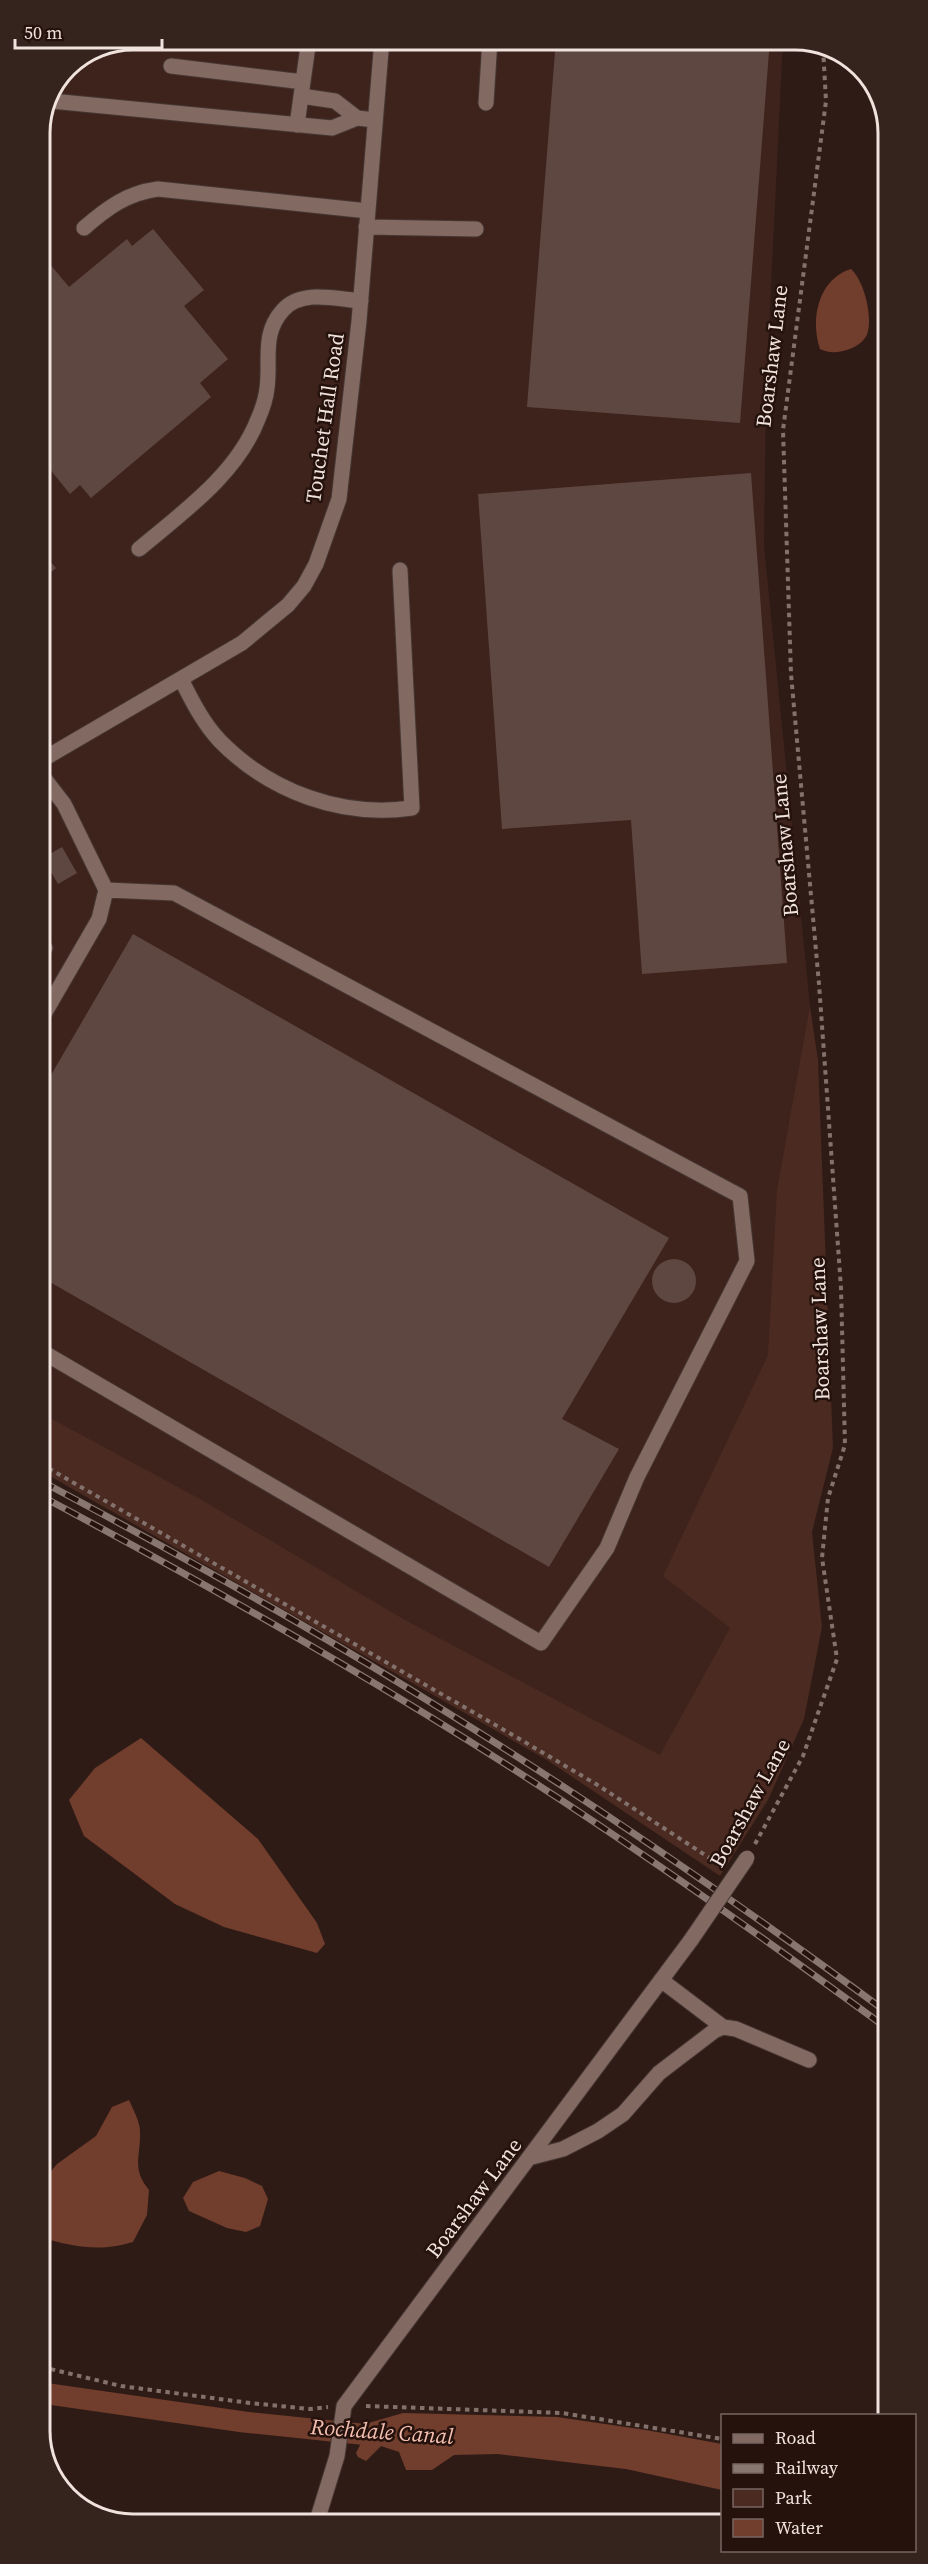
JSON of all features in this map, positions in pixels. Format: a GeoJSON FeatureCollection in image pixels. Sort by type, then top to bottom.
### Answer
{"type":"FeatureCollection","features":[{"type":"Feature","properties":{"kind":"street"},"geometry":{"type":"LineString","coordinates":[[297,125],[307,50]]}},
{"type":"Feature","properties":{"kind":"street","name":"Touchet Hall Road"},"geometry":{"type":"LineString","coordinates":[[50,756],[216,660],[267,624],[299,592],[316,564],[339,499],[361,301],[381,50]]}},
{"type":"Feature","properties":{"kind":"street"},"geometry":{"type":"LineString","coordinates":[[486,103],[489,50]]}},
{"type":"Feature","properties":{"kind":"street"},"geometry":{"type":"LineString","coordinates":[[171,66],[302,89],[335,101],[357,118]]}},
{"type":"Feature","properties":{"kind":"street"},"geometry":{"type":"LineString","coordinates":[[56,101],[332,128],[357,118],[375,120]]}},
{"type":"Feature","properties":{"kind":"street"},"geometry":{"type":"LineString","coordinates":[[84,228],[121,199],[140,191],[158,189],[368,211]]}},
{"type":"Feature","properties":{"kind":"street"},"geometry":{"type":"LineString","coordinates":[[366,227],[477,229]]}},
{"type":"Feature","properties":{"kind":"street"},"geometry":{"type":"LineString","coordinates":[[139,549],[193,503],[226,470],[244,445],[257,421],[267,389],[269,335],[283,310],[306,297],[361,301]]}},
{"type":"Feature","properties":{"kind":"street"},"geometry":{"type":"LineString","coordinates":[[181,679],[206,725],[220,741],[243,761],[277,783],[308,798],[358,810],[383,812],[412,808],[400,570]]}},
{"type":"Feature","properties":{"kind":"street"},"geometry":{"type":"LineString","coordinates":[[50,786],[64,804],[106,890],[99,919],[50,1004]]}},
{"type":"Feature","properties":{"kind":"street"},"geometry":{"type":"LineString","coordinates":[[50,1356],[541,1643],[607,1548],[637,1478],[747,1261],[740,1196],[174,893],[106,890]]}},
{"type":"Feature","properties":{"kind":"street","name":"Boarshaw Lane"},"geometry":{"type":"LineString","coordinates":[[342,2411],[691,1940],[747,1858]]}},
{"type":"Feature","properties":{"kind":"street"},"geometry":{"type":"LineString","coordinates":[[661,1980],[723,2027],[736,2029],[809,2060]]}},
{"type":"Feature","properties":{"kind":"street"},"geometry":{"type":"LineString","coordinates":[[532,2157],[563,2149],[598,2131],[623,2114],[659,2073],[714,2031],[723,2027]]}},
{"type":"Feature","properties":{"kind":"street"},"geometry":{"type":"LineString","coordinates":[[319,2514],[338,2456],[342,2411]]}},
{"type":"Feature","properties":{"kind":"path","name":"Boarshaw Lane"},"geometry":{"type":"LineString","coordinates":[[747,1858],[803,1756],[837,1659],[822,1558],[828,1498],[845,1445],[842,1288],[819,984],[791,674],[783,430],[826,101],[823,55]]}},
{"type":"Feature","properties":{"kind":"path"},"geometry":{"type":"LineString","coordinates":[[50,1469],[596,1784],[736,1875]]}},
{"type":"Feature","properties":{"kind":"path"},"geometry":{"type":"LineString","coordinates":[[50,2369],[121,2386],[250,2403],[342,2411],[562,2413],[721,2439]]}},
{"type":"Feature","properties":{"kind":"shaded area"},"geometry":{"type":"Polygon","coordinates":[[[782,50],[766,390],[764,546],[810,1006],[785,1353],[745,1630],[637,1801],[50,1462],[50,127],[52,111],[67,82],[86,63],[116,51],[782,50]]]}},
{"type":"Feature","properties":{"kind":"green space"},"geometry":{"type":"Polygon","coordinates":[[[810,1006],[818,1060],[833,1448],[812,1532],[822,1627],[804,1719],[768,1800],[720,1876],[547,1760],[50,1476],[50,1418],[200,1499],[405,1620],[660,1755],[730,1628],[663,1576],[768,1355],[777,1190],[810,1006]]]}},
{"type":"Feature","properties":{"kind":"water"},"geometry":{"type":"Polygon","coordinates":[[[851,269],[860,281],[866,298],[869,315],[867,335],[862,342],[847,350],[832,352],[820,349],[816,326],[819,302],[831,282],[840,274],[851,269]]]}},
{"type":"Feature","properties":{"kind":"water"},"geometry":{"type":"Polygon","coordinates":[[[141,1738],[258,1839],[317,1923],[325,1944],[317,1953],[224,1927],[175,1904],[84,1836],[69,1800],[95,1768],[141,1738]]]}},
{"type":"Feature","properties":{"kind":"water"},"geometry":{"type":"Polygon","coordinates":[[[129,2100],[140,2127],[138,2162],[140,2175],[149,2190],[147,2215],[133,2242],[98,2248],[50,2240],[50,2172],[57,2164],[96,2136],[112,2107],[129,2100]]]}},
{"type":"Feature","properties":{"kind":"water"},"geometry":{"type":"Polygon","coordinates":[[[219,2171],[245,2178],[262,2186],[268,2199],[260,2226],[246,2232],[227,2228],[189,2211],[183,2198],[193,2182],[219,2171]]]}},
{"type":"Feature","properties":{"kind":"water"},"geometry":{"type":"Polygon","coordinates":[[[403,2413],[557,2417],[646,2430],[721,2444],[721,2490],[626,2469],[497,2454],[454,2455],[432,2470],[406,2470],[399,2452],[381,2446],[366,2461],[358,2457],[356,2453],[361,2443],[346,2437],[349,2424],[358,2426],[403,2413]]]}},
{"type":"Feature","properties":{"kind":"building"},"geometry":{"type":"Polygon","coordinates":[[[555,50],[769,50],[740,423],[527,407],[555,50]]]}},
{"type":"Feature","properties":{"kind":"building"},"geometry":{"type":"Polygon","coordinates":[[[153,229],[204,290],[184,306],[228,359],[200,383],[211,397],[91,498],[80,485],[70,494],[50,469],[50,264],[69,287],[127,239],[132,246],[153,229]]]}},
{"type":"Feature","properties":{"kind":"building"},"geometry":{"type":"Polygon","coordinates":[[[751,473],[787,963],[642,974],[631,820],[502,829],[478,494],[751,473]]]}},
{"type":"Feature","properties":{"kind":"building"},"geometry":{"type":"Polygon","coordinates":[[[50,561],[56,568],[50,573],[50,561]]]}},
{"type":"Feature","properties":{"kind":"building"},"geometry":{"type":"Polygon","coordinates":[[[62,847],[77,873],[58,884],[50,870],[50,854],[62,847]]]}},
{"type":"Feature","properties":{"kind":"building"},"geometry":{"type":"Polygon","coordinates":[[[133,934],[669,1238],[562,1419],[619,1449],[549,1567],[50,1282],[50,1077],[133,934]]]}},
{"type":"Feature","properties":{"kind":"building"},"geometry":{"type":"Polygon","coordinates":[[[674,1259],[689,1266],[696,1281],[689,1296],[674,1303],[659,1296],[652,1281],[659,1266],[674,1259]]]}},
{"type":"Feature","properties":{"kind":"waterway","name":"Rochdale Canal"},"geometry":{"type":"LineString","coordinates":[[50,2394],[244,2422],[360,2434]]}},
{"type":"Feature","properties":{"kind":"railway"},"geometry":{"type":"LineString","coordinates":[[50,1486],[289,1618],[493,1741],[665,1855],[878,2006]]}},
{"type":"Feature","properties":{"kind":"railway"},"geometry":{"type":"LineString","coordinates":[[50,1501],[284,1630],[486,1752],[661,1867],[878,2022]]}}]}
